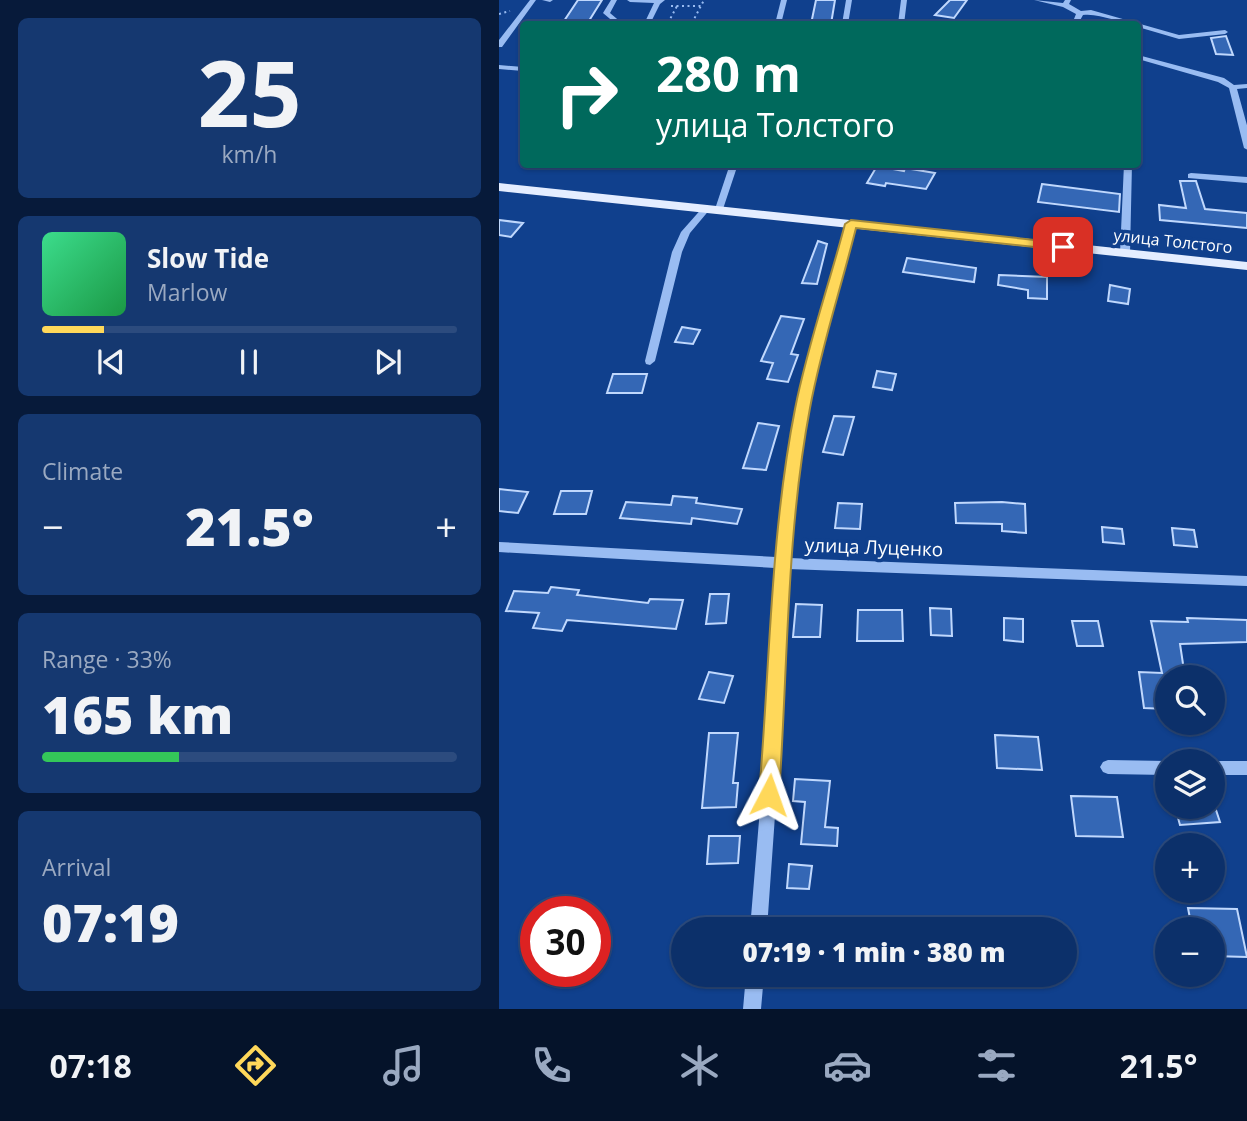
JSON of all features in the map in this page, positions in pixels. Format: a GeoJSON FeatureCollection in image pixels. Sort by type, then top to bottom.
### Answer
{"type":"FeatureCollection","features":[{"type":"Feature","properties":{"kind":"main road","name":"улица Толстого"},"geometry":{"type":"LineString","coordinates":[[499,187],[1247,266]]}},
{"type":"Feature","properties":{"kind":"street"},"geometry":{"type":"LineString","coordinates":[[499,45],[533,0]]}},
{"type":"Feature","properties":{"kind":"street"},"geometry":{"type":"LineString","coordinates":[[545,0],[550,0]]}},
{"type":"Feature","properties":{"kind":"street"},"geometry":{"type":"LineString","coordinates":[[614,0],[606,13],[616,21]]}},
{"type":"Feature","properties":{"kind":"street"},"geometry":{"type":"LineString","coordinates":[[630,0],[659,3],[649,21]]}},
{"type":"Feature","properties":{"kind":"street"},"geometry":{"type":"LineString","coordinates":[[775,0],[784,2],[779,21]]}},
{"type":"Feature","properties":{"kind":"street"},"geometry":{"type":"LineString","coordinates":[[846,21],[849,0]]}},
{"type":"Feature","properties":{"kind":"street"},"geometry":{"type":"LineString","coordinates":[[901,21],[904,0]]}},
{"type":"Feature","properties":{"kind":"street"},"geometry":{"type":"LineString","coordinates":[[1037,0],[1067,3],[1081,13],[1091,12],[1122,21]]}},
{"type":"Feature","properties":{"kind":"street"},"geometry":{"type":"LineString","coordinates":[[1077,21],[1081,13]]}},
{"type":"Feature","properties":{"kind":"street"},"geometry":{"type":"LineString","coordinates":[[1141,26],[1179,37],[1225,32]]}},
{"type":"Feature","properties":{"kind":"street"},"geometry":{"type":"LineString","coordinates":[[1141,58],[1221,80],[1233,87],[1247,86]]}},
{"type":"Feature","properties":{"kind":"street"},"geometry":{"type":"LineString","coordinates":[[499,66],[520,69]]}},
{"type":"Feature","properties":{"kind":"street"},"geometry":{"type":"LineString","coordinates":[[1233,87],[1247,148]]}},
{"type":"Feature","properties":{"kind":"street"},"geometry":{"type":"LineString","coordinates":[[650,361],[677,252],[686,232],[713,209],[732,168]]}},
{"type":"Feature","properties":{"kind":"street"},"geometry":{"type":"LineString","coordinates":[[1125,253],[1128,168]]}},
{"type":"Feature","properties":{"kind":"street"},"geometry":{"type":"LineString","coordinates":[[1191,176],[1247,180]]}},
{"type":"Feature","properties":{"kind":"street"},"geometry":{"type":"LineString","coordinates":[[759,917],[777,688],[782,563],[802,408],[851,224]]}},
{"type":"Feature","properties":{"kind":"street","name":"улица Луценко"},"geometry":{"type":"LineString","coordinates":[[499,547],[782,563],[1247,581]]}},
{"type":"Feature","properties":{"kind":"street"},"geometry":{"type":"LineString","coordinates":[[1108,768],[1155,768]]}},
{"type":"Feature","properties":{"kind":"street"},"geometry":{"type":"LineString","coordinates":[[1225,768],[1247,768]]}},
{"type":"Feature","properties":{"kind":"street"},"geometry":{"type":"LineString","coordinates":[[752,1009],[754,987]]}},
{"type":"Feature","properties":{"kind":"path"},"geometry":{"type":"LineString","coordinates":[[693,21],[704,0]]}},
{"type":"Feature","properties":{"kind":"path"},"geometry":{"type":"LineString","coordinates":[[659,3],[702,6]]}},
{"type":"Feature","properties":{"kind":"path"},"geometry":{"type":"LineString","coordinates":[[669,21],[677,6]]}},
{"type":"Feature","properties":{"kind":"building"},"geometry":{"type":"Polygon","coordinates":[[[578,0],[602,0],[589,21],[564,21],[578,0]]]}},
{"type":"Feature","properties":{"kind":"building"},"geometry":{"type":"Polygon","coordinates":[[[816,0],[835,0],[832,21],[812,21],[816,0]]]}},
{"type":"Feature","properties":{"kind":"building"},"geometry":{"type":"Polygon","coordinates":[[[950,0],[967,0],[954,18],[935,15],[950,0]]]}},
{"type":"Feature","properties":{"kind":"building"},"geometry":{"type":"Polygon","coordinates":[[[1226,36],[1233,55],[1216,54],[1211,38],[1226,36]]]}},
{"type":"Feature","properties":{"kind":"building"},"geometry":{"type":"Polygon","coordinates":[[[876,168],[904,171],[905,168],[935,173],[926,189],[867,183],[876,168]]]}},
{"type":"Feature","properties":{"kind":"building"},"geometry":{"type":"Polygon","coordinates":[[[1180,181],[1196,181],[1205,209],[1247,213],[1247,228],[1160,220],[1159,205],[1186,208],[1180,181]]]}},
{"type":"Feature","properties":{"kind":"building"},"geometry":{"type":"Polygon","coordinates":[[[1042,184],[1120,194],[1119,212],[1038,202],[1042,184]]]}},
{"type":"Feature","properties":{"kind":"building"},"geometry":{"type":"Polygon","coordinates":[[[499,220],[523,223],[511,237],[499,235],[499,220]]]}},
{"type":"Feature","properties":{"kind":"building"},"geometry":{"type":"Polygon","coordinates":[[[818,241],[827,244],[817,284],[802,283],[818,241]]]}},
{"type":"Feature","properties":{"kind":"building"},"geometry":{"type":"Polygon","coordinates":[[[907,258],[976,268],[974,282],[903,272],[907,258]]]}},
{"type":"Feature","properties":{"kind":"building"},"geometry":{"type":"Polygon","coordinates":[[[999,275],[1047,277],[1047,299],[1028,298],[1028,290],[998,285],[999,275]]]}},
{"type":"Feature","properties":{"kind":"building"},"geometry":{"type":"Polygon","coordinates":[[[1110,285],[1130,289],[1128,304],[1108,301],[1110,285]]]}},
{"type":"Feature","properties":{"kind":"building"},"geometry":{"type":"Polygon","coordinates":[[[781,316],[804,319],[791,354],[798,355],[788,382],[767,379],[773,363],[761,361],[781,316]]]}},
{"type":"Feature","properties":{"kind":"building"},"geometry":{"type":"Polygon","coordinates":[[[682,327],[700,330],[693,344],[675,342],[682,327]]]}},
{"type":"Feature","properties":{"kind":"building"},"geometry":{"type":"Polygon","coordinates":[[[877,371],[896,374],[892,390],[873,387],[877,371]]]}},
{"type":"Feature","properties":{"kind":"building"},"geometry":{"type":"Polygon","coordinates":[[[613,374],[647,374],[642,393],[607,393],[613,374]]]}},
{"type":"Feature","properties":{"kind":"building"},"geometry":{"type":"Polygon","coordinates":[[[834,416],[854,417],[843,455],[823,452],[834,416]]]}},
{"type":"Feature","properties":{"kind":"building"},"geometry":{"type":"Polygon","coordinates":[[[758,423],[779,426],[766,470],[743,468],[758,423]]]}},
{"type":"Feature","properties":{"kind":"building"},"geometry":{"type":"Polygon","coordinates":[[[499,489],[528,492],[518,513],[499,511],[499,489]]]}},
{"type":"Feature","properties":{"kind":"building"},"geometry":{"type":"Polygon","coordinates":[[[561,491],[592,491],[586,514],[554,514],[561,491]]]}},
{"type":"Feature","properties":{"kind":"building"},"geometry":{"type":"Polygon","coordinates":[[[673,496],[697,498],[696,503],[742,509],[737,524],[692,518],[691,524],[620,518],[626,502],[671,505],[673,496]]]}},
{"type":"Feature","properties":{"kind":"building"},"geometry":{"type":"Polygon","coordinates":[[[838,503],[862,504],[860,529],[835,528],[838,503]]]}},
{"type":"Feature","properties":{"kind":"building"},"geometry":{"type":"Polygon","coordinates":[[[955,503],[1025,504],[1026,533],[1002,531],[1002,524],[956,523],[955,503]]]}},
{"type":"Feature","properties":{"kind":"building"},"geometry":{"type":"Polygon","coordinates":[[[1102,527],[1122,529],[1124,544],[1103,542],[1102,527]]]}},
{"type":"Feature","properties":{"kind":"building"},"geometry":{"type":"Polygon","coordinates":[[[1172,528],[1194,530],[1197,547],[1174,545],[1172,528]]]}},
{"type":"Feature","properties":{"kind":"building"},"geometry":{"type":"Polygon","coordinates":[[[551,587],[579,590],[577,595],[648,603],[650,599],[683,600],[676,629],[567,620],[562,631],[533,628],[539,613],[506,611],[514,591],[548,593],[551,587]]]}},
{"type":"Feature","properties":{"kind":"building"},"geometry":{"type":"Polygon","coordinates":[[[710,594],[729,594],[726,623],[706,624],[710,594]]]}},
{"type":"Feature","properties":{"kind":"building"},"geometry":{"type":"Polygon","coordinates":[[[796,604],[822,605],[820,637],[793,637],[796,604]]]}},
{"type":"Feature","properties":{"kind":"building"},"geometry":{"type":"Polygon","coordinates":[[[930,608],[951,609],[952,636],[931,635],[930,608]]]}},
{"type":"Feature","properties":{"kind":"building"},"geometry":{"type":"Polygon","coordinates":[[[858,610],[902,610],[903,641],[857,641],[858,610]]]}},
{"type":"Feature","properties":{"kind":"building"},"geometry":{"type":"Polygon","coordinates":[[[1004,618],[1023,619],[1023,642],[1004,640],[1004,618]]]}},
{"type":"Feature","properties":{"kind":"building"},"geometry":{"type":"Polygon","coordinates":[[[1187,618],[1247,620],[1247,642],[1180,644],[1183,665],[1160,665],[1151,621],[1188,622],[1187,618]]]}},
{"type":"Feature","properties":{"kind":"building"},"geometry":{"type":"Polygon","coordinates":[[[1072,621],[1098,621],[1103,646],[1077,646],[1072,621]]]}},
{"type":"Feature","properties":{"kind":"building"},"geometry":{"type":"Polygon","coordinates":[[[709,672],[733,676],[724,703],[699,699],[709,672]]]}},
{"type":"Feature","properties":{"kind":"building"},"geometry":{"type":"Polygon","coordinates":[[[1139,672],[1155,673],[1155,708],[1144,708],[1139,672]]]}},
{"type":"Feature","properties":{"kind":"building"},"geometry":{"type":"Polygon","coordinates":[[[709,733],[738,733],[733,783],[738,783],[736,807],[702,808],[709,733]]]}},
{"type":"Feature","properties":{"kind":"building"},"geometry":{"type":"Polygon","coordinates":[[[995,735],[1038,737],[1042,770],[997,768],[995,735]]]}},
{"type":"Feature","properties":{"kind":"building"},"geometry":{"type":"Polygon","coordinates":[[[795,779],[830,781],[825,827],[838,828],[837,846],[801,844],[805,802],[793,801],[795,779]]]}},
{"type":"Feature","properties":{"kind":"building"},"geometry":{"type":"Polygon","coordinates":[[[1071,796],[1117,797],[1123,837],[1076,836],[1071,796]]]}},
{"type":"Feature","properties":{"kind":"building"},"geometry":{"type":"Polygon","coordinates":[[[1178,819],[1219,819],[1220,822],[1180,825],[1178,819]]]}},
{"type":"Feature","properties":{"kind":"building"},"geometry":{"type":"Polygon","coordinates":[[[709,836],[740,836],[738,863],[707,864],[709,836]]]}},
{"type":"Feature","properties":{"kind":"building"},"geometry":{"type":"Polygon","coordinates":[[[789,864],[812,866],[809,889],[787,888],[789,864]]]}},
{"type":"Feature","properties":{"kind":"building"},"geometry":{"type":"Polygon","coordinates":[[[1188,908],[1237,909],[1247,957],[1225,956],[1225,917],[1190,917],[1188,908]]]}},
{"type":"Feature","properties":{"kind":"route"},"geometry":{"type":"LineString","coordinates":[[769,795],[782,563],[802,408],[851,224],[1063,247]]}}]}
